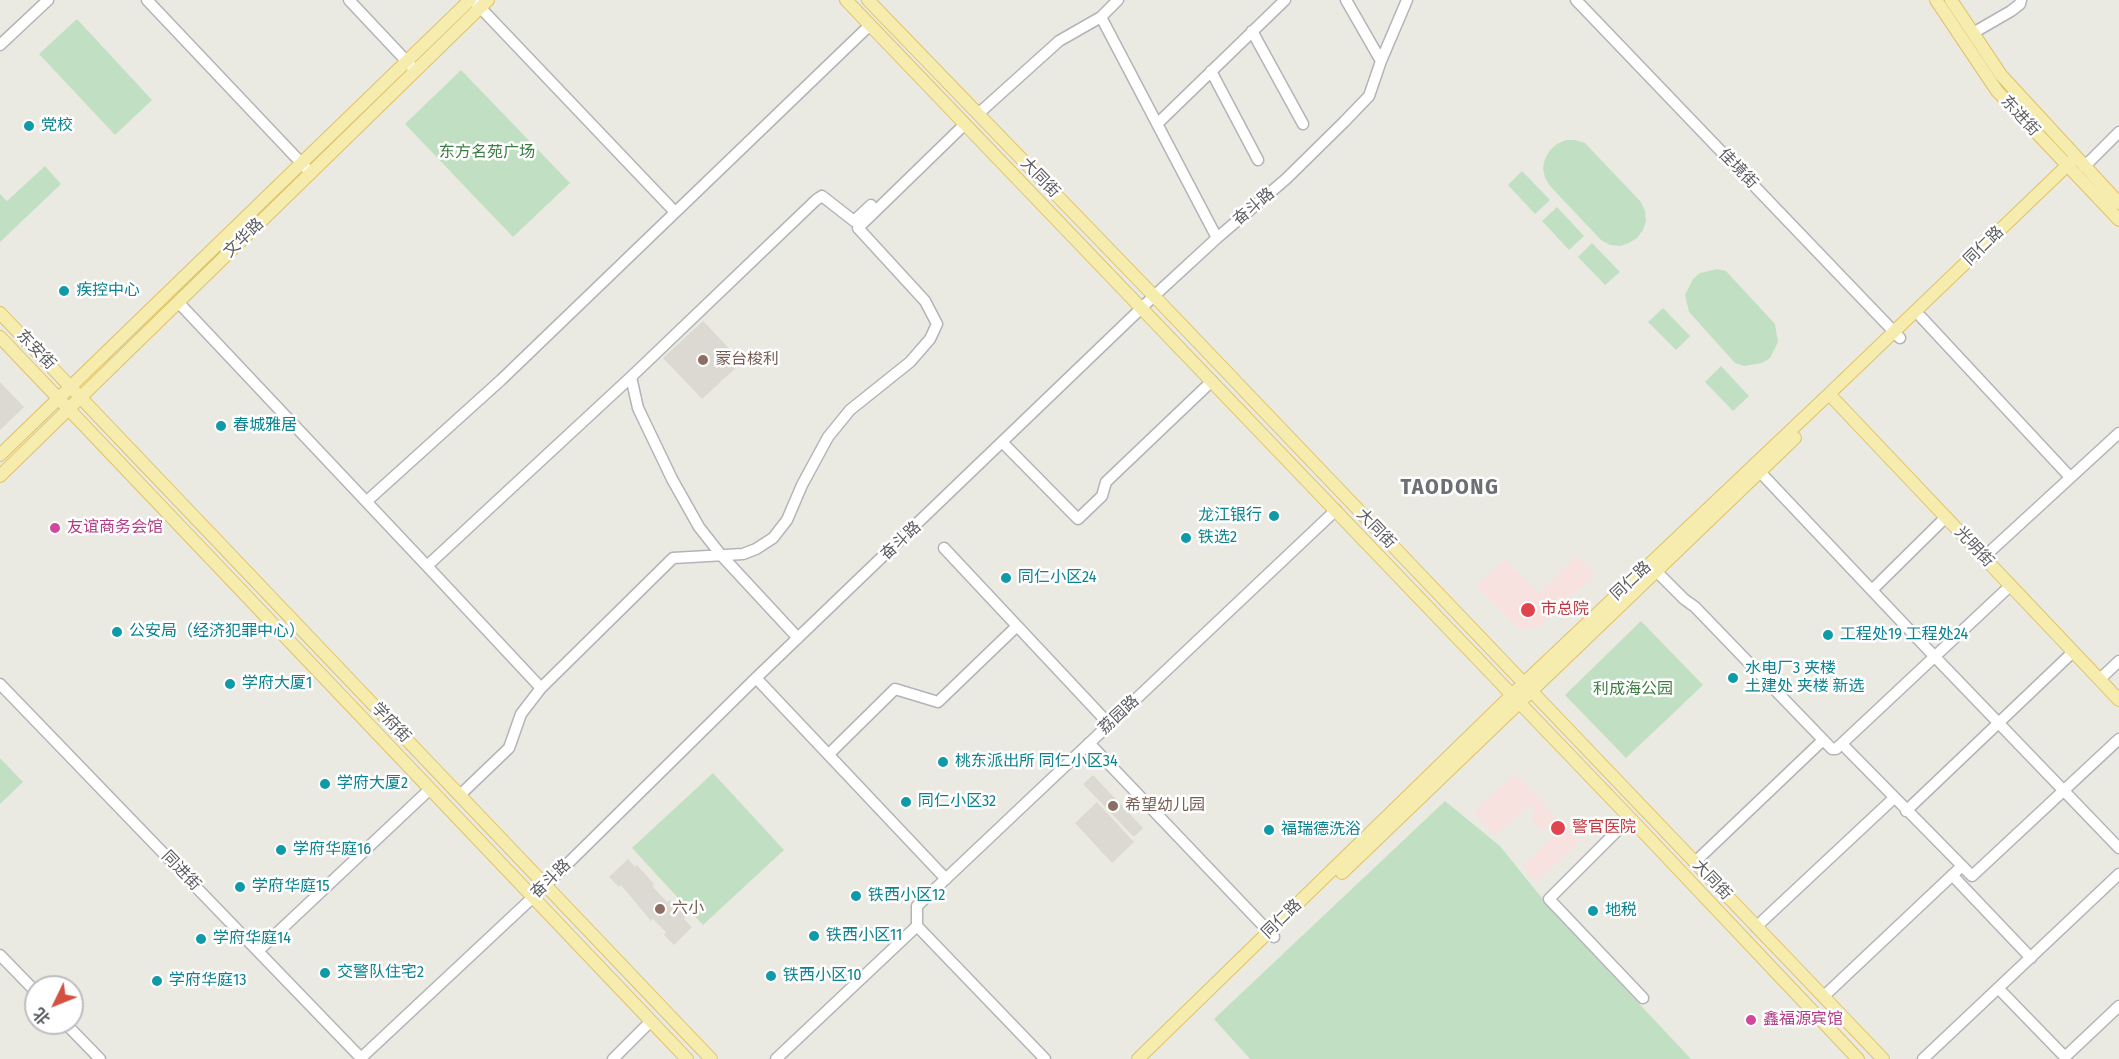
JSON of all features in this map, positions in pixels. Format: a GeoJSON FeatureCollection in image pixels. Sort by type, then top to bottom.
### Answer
{"type":"FeatureCollection","features":[{"type":"Feature","properties":{"kind":"main road","name":"大同街"},"geometry":{"type":"LineString","coordinates":[[846,0],[1516,698],[1858,1059]]}},
{"type":"Feature","properties":{"kind":"main road","name":"大同街"},"geometry":{"type":"LineString","coordinates":[[868,0],[1883,1059]]}},
{"type":"Feature","properties":{"kind":"main road","name":"东进街"},"geometry":{"type":"LineString","coordinates":[[1936,0],[1997,91],[2119,203]]}},
{"type":"Feature","properties":{"kind":"main road","name":"东进街"},"geometry":{"type":"LineString","coordinates":[[1951,0],[2001,75],[2119,219]]}},
{"type":"Feature","properties":{"kind":"main road","name":"文华路"},"geometry":{"type":"LineString","coordinates":[[0,455],[406,61],[478,2]]}},
{"type":"Feature","properties":{"kind":"main road","name":"文华路"},"geometry":{"type":"LineString","coordinates":[[0,476],[416,71],[478,2]]}},
{"type":"Feature","properties":{"kind":"main road","name":"同仁路"},"geometry":{"type":"LineString","coordinates":[[1138,1059],[2076,165]]}},
{"type":"Feature","properties":{"kind":"main road","name":"同仁路"},"geometry":{"type":"LineString","coordinates":[[1897,335],[1921,317],[2076,165]]}},
{"type":"Feature","properties":{"kind":"main road","name":"东安街"},"geometry":{"type":"LineString","coordinates":[[0,313],[71,387]]}},
{"type":"Feature","properties":{"kind":"main road","name":"东安街"},"geometry":{"type":"LineString","coordinates":[[0,337],[58,399]]}},
{"type":"Feature","properties":{"kind":"main road","name":"学府街"},"geometry":{"type":"LineString","coordinates":[[71,387],[711,1059]]}},
{"type":"Feature","properties":{"kind":"main road","name":"同仁路"},"geometry":{"type":"LineString","coordinates":[[1526,687],[1656,571],[1760,471],[1832,397]]}},
{"type":"Feature","properties":{"kind":"main road","name":"光明街"},"geometry":{"type":"LineString","coordinates":[[1832,397],[2119,700]]}},
{"type":"Feature","properties":{"kind":"main road","name":"学府街"},"geometry":{"type":"LineString","coordinates":[[58,399],[687,1059]]}},
{"type":"Feature","properties":{"kind":"main road","name":"同仁路"},"geometry":{"type":"LineString","coordinates":[[1145,1059],[1271,934]]}},
{"type":"Feature","properties":{"kind":"street"},"geometry":{"type":"LineString","coordinates":[[0,45],[48,0]]}},
{"type":"Feature","properties":{"kind":"street"},"geometry":{"type":"LineString","coordinates":[[147,0],[312,173]]}},
{"type":"Feature","properties":{"kind":"street"},"geometry":{"type":"LineString","coordinates":[[349,0],[416,71]]}},
{"type":"Feature","properties":{"kind":"street"},"geometry":{"type":"LineString","coordinates":[[978,114],[1059,41],[1101,16],[1118,0]]}},
{"type":"Feature","properties":{"kind":"street"},"geometry":{"type":"LineString","coordinates":[[1157,124],[1285,0]]}},
{"type":"Feature","properties":{"kind":"street"},"geometry":{"type":"LineString","coordinates":[[1346,0],[1381,61]]}},
{"type":"Feature","properties":{"kind":"street","name":"奋斗路"},"geometry":{"type":"LineString","coordinates":[[361,1059],[545,886],[756,678],[1217,238],[1286,179],[1369,96],[1407,0]]}},
{"type":"Feature","properties":{"kind":"street","name":"佳境街"},"geometry":{"type":"LineString","coordinates":[[1576,0],[1897,335]]}},
{"type":"Feature","properties":{"kind":"street"},"geometry":{"type":"LineString","coordinates":[[1973,33],[2011,11],[2020,4],[2021,0]]}},
{"type":"Feature","properties":{"kind":"street"},"geometry":{"type":"LineString","coordinates":[[478,2],[675,212]]}},
{"type":"Feature","properties":{"kind":"street"},"geometry":{"type":"LineString","coordinates":[[1101,16],[1217,238]]}},
{"type":"Feature","properties":{"kind":"street"},"geometry":{"type":"LineString","coordinates":[[367,501],[501,380],[870,25]]}},
{"type":"Feature","properties":{"kind":"street"},"geometry":{"type":"LineString","coordinates":[[1252,31],[1303,124]]}},
{"type":"Feature","properties":{"kind":"street"},"geometry":{"type":"LineString","coordinates":[[1211,71],[1258,160]]}},
{"type":"Feature","properties":{"kind":"street"},"geometry":{"type":"LineString","coordinates":[[427,566],[631,377],[816,200],[822,196],[854,221],[962,122]]}},
{"type":"Feature","properties":{"kind":"street"},"geometry":{"type":"LineString","coordinates":[[460,795],[508,748],[521,714],[541,688],[673,558],[743,554],[773,538],[787,520],[802,485],[828,437],[850,410],[910,362],[930,339],[937,324],[925,301],[858,228],[962,122]]}},
{"type":"Feature","properties":{"kind":"street"},"geometry":{"type":"LineString","coordinates":[[2076,165],[2119,132]]}},
{"type":"Feature","properties":{"kind":"street"},"geometry":{"type":"LineString","coordinates":[[178,302],[541,688]]}},
{"type":"Feature","properties":{"kind":"street"},"geometry":{"type":"LineString","coordinates":[[1921,317],[2070,477]]}},
{"type":"Feature","properties":{"kind":"street"},"geometry":{"type":"LineString","coordinates":[[631,377],[638,408],[672,479],[699,527],[721,555],[798,638]]}},
{"type":"Feature","properties":{"kind":"street"},"geometry":{"type":"LineString","coordinates":[[1003,443],[1078,519],[1102,496],[1106,482],[1212,381]]}},
{"type":"Feature","properties":{"kind":"street"},"geometry":{"type":"LineString","coordinates":[[1984,557],[2119,433]]}},
{"type":"Feature","properties":{"kind":"street"},"geometry":{"type":"LineString","coordinates":[[1760,471],[2119,848]]}},
{"type":"Feature","properties":{"kind":"street","name":"荔园路"},"geometry":{"type":"LineString","coordinates":[[917,926],[917,906],[1336,510]]}},
{"type":"Feature","properties":{"kind":"street"},"geometry":{"type":"LineString","coordinates":[[1872,590],[1946,517]]}},
{"type":"Feature","properties":{"kind":"street"},"geometry":{"type":"LineString","coordinates":[[944,548],[1109,724]]}},
{"type":"Feature","properties":{"kind":"street"},"geometry":{"type":"LineString","coordinates":[[1656,571],[1695,607],[1832,749],[1842,744],[2010,585]]}},
{"type":"Feature","properties":{"kind":"street"},"geometry":{"type":"LineString","coordinates":[[829,754],[895,689],[938,702],[1017,626]]}},
{"type":"Feature","properties":{"kind":"street"},"geometry":{"type":"LineString","coordinates":[[1906,811],[2073,652]]}},
{"type":"Feature","properties":{"kind":"street"},"geometry":{"type":"LineString","coordinates":[[2100,679],[2119,661]]}},
{"type":"Feature","properties":{"kind":"street"},"geometry":{"type":"LineString","coordinates":[[756,678],[946,879]]}},
{"type":"Feature","properties":{"kind":"street","name":"同进街"},"geometry":{"type":"LineString","coordinates":[[0,684],[361,1059]]}},
{"type":"Feature","properties":{"kind":"street"},"geometry":{"type":"LineString","coordinates":[[1842,744],[1972,876],[2119,739]]}},
{"type":"Feature","properties":{"kind":"street"},"geometry":{"type":"LineString","coordinates":[[1695,862],[1822,741]]}},
{"type":"Feature","properties":{"kind":"street"},"geometry":{"type":"LineString","coordinates":[[1089,744],[1271,934]]}},
{"type":"Feature","properties":{"kind":"street"},"geometry":{"type":"LineString","coordinates":[[258,951],[429,790]]}},
{"type":"Feature","properties":{"kind":"street"},"geometry":{"type":"LineString","coordinates":[[1755,927],[1894,798]]}},
{"type":"Feature","properties":{"kind":"street"},"geometry":{"type":"LineString","coordinates":[[1630,818],[1550,899],[1643,998]]}},
{"type":"Feature","properties":{"kind":"street"},"geometry":{"type":"LineString","coordinates":[[1823,997],[1962,866]]}},
{"type":"Feature","properties":{"kind":"street"},"geometry":{"type":"LineString","coordinates":[[1923,1059],[2119,874]]}},
{"type":"Feature","properties":{"kind":"street"},"geometry":{"type":"LineString","coordinates":[[1952,875],[2031,958]]}},
{"type":"Feature","properties":{"kind":"street"},"geometry":{"type":"LineString","coordinates":[[776,1059],[917,926],[1045,1059]]}},
{"type":"Feature","properties":{"kind":"street"},"geometry":{"type":"LineString","coordinates":[[0,955],[24,980]]}},
{"type":"Feature","properties":{"kind":"street"},"geometry":{"type":"LineString","coordinates":[[1998,988],[2065,1057],[2119,1006]]}},
{"type":"Feature","properties":{"kind":"street"},"geometry":{"type":"LineString","coordinates":[[613,1059],[651,1021]]}},
{"type":"Feature","properties":{"kind":"street"},"geometry":{"type":"LineString","coordinates":[[76,1035],[99,1059]]}},
{"type":"Feature","properties":{"kind":"shaded area","name":"蒙台梭利"},"geometry":{"type":"Polygon","coordinates":[[[703,321],[742,362],[702,399],[663,358],[703,321]]]}},
{"type":"Feature","properties":{"kind":"shaded area"},"geometry":{"type":"Polygon","coordinates":[[[0,382],[24,407],[0,430],[0,382]]]}},
{"type":"Feature","properties":{"kind":"shaded area","name":"市总院"},"geometry":{"type":"Polygon","coordinates":[[[1577,556],[1595,575],[1540,626],[1518,630],[1476,586],[1505,559],[1538,593],[1577,556]]]}},
{"type":"Feature","properties":{"kind":"shaded area","name":"警官医院"},"geometry":{"type":"Polygon","coordinates":[[[1515,773],[1579,842],[1536,882],[1522,867],[1556,834],[1548,825],[1542,831],[1530,817],[1535,812],[1529,805],[1495,835],[1473,812],[1515,773]]]}},
{"type":"Feature","properties":{"kind":"shaded area","name":"希望幼儿园"},"geometry":{"type":"Polygon","coordinates":[[[1093,775],[1143,828],[1134,837],[1083,784],[1093,775]]]}},
{"type":"Feature","properties":{"kind":"shaded area"},"geometry":{"type":"Polygon","coordinates":[[[1097,802],[1134,842],[1112,863],[1075,823],[1097,802]]]}},
{"type":"Feature","properties":{"kind":"shaded area","name":"六小"},"geometry":{"type":"Polygon","coordinates":[[[628,859],[635,867],[637,865],[667,902],[670,900],[686,917],[684,919],[692,927],[674,945],[664,935],[666,932],[653,919],[651,921],[621,885],[619,887],[609,877],[628,859]]]}},
{"type":"Feature","properties":{"kind":"green space"},"geometry":{"type":"Polygon","coordinates":[[[77,19],[152,100],[115,135],[39,54],[77,19]]]}},
{"type":"Feature","properties":{"kind":"green space","name":"东方名苑广场"},"geometry":{"type":"Polygon","coordinates":[[[461,70],[570,183],[513,237],[405,124],[461,70]]]}},
{"type":"Feature","properties":{"kind":"green space"},"geometry":{"type":"Polygon","coordinates":[[[1566,140],[1585,143],[1641,202],[1646,221],[1637,238],[1620,246],[1610,245],[1601,240],[1550,186],[1543,168],[1545,159],[1550,150],[1566,140]]]}},
{"type":"Feature","properties":{"kind":"green space"},"geometry":{"type":"Polygon","coordinates":[[[45,166],[61,184],[0,242],[0,194],[7,201],[45,166]]]}},
{"type":"Feature","properties":{"kind":"green space"},"geometry":{"type":"Polygon","coordinates":[[[1522,171],[1550,200],[1535,214],[1508,185],[1522,171]]]}},
{"type":"Feature","properties":{"kind":"green space"},"geometry":{"type":"Polygon","coordinates":[[[1557,207],[1584,236],[1569,250],[1542,221],[1557,207]]]}},
{"type":"Feature","properties":{"kind":"green space"},"geometry":{"type":"Polygon","coordinates":[[[1592,243],[1620,272],[1605,285],[1578,257],[1592,243]]]}},
{"type":"Feature","properties":{"kind":"green space"},"geometry":{"type":"Polygon","coordinates":[[[1717,269],[1726,271],[1775,324],[1778,342],[1770,358],[1762,363],[1744,366],[1735,363],[1689,312],[1685,295],[1693,279],[1700,273],[1717,269]]]}},
{"type":"Feature","properties":{"kind":"green space"},"geometry":{"type":"Polygon","coordinates":[[[1663,308],[1690,336],[1676,350],[1648,322],[1663,308]]]}},
{"type":"Feature","properties":{"kind":"green space"},"geometry":{"type":"Polygon","coordinates":[[[1721,366],[1749,396],[1733,411],[1705,382],[1721,366]]]}},
{"type":"Feature","properties":{"kind":"green space","name":"利成海公园"},"geometry":{"type":"Polygon","coordinates":[[[1641,621],[1703,685],[1626,758],[1565,695],[1641,621]]]}},
{"type":"Feature","properties":{"kind":"green space"},"geometry":{"type":"Polygon","coordinates":[[[0,758],[23,782],[0,804],[0,758]]]}},
{"type":"Feature","properties":{"kind":"green space"},"geometry":{"type":"Polygon","coordinates":[[[713,773],[784,850],[703,925],[632,848],[713,773]]]}},
{"type":"Feature","properties":{"kind":"green space"},"geometry":{"type":"Polygon","coordinates":[[[1445,801],[1500,846],[1554,913],[1691,1059],[1250,1059],[1214,1019],[1445,801]]]}},
{"type":"Feature","properties":{"kind":"place","name":"党校"},"geometry":{"type":"Point","coordinates":[29,126]}},
{"type":"Feature","properties":{"kind":"place","name":"疾控中心"},"geometry":{"type":"Point","coordinates":[64,291]}},
{"type":"Feature","properties":{"kind":"place","name":"蒙台梭利"},"geometry":{"type":"Point","coordinates":[703,360]}},
{"type":"Feature","properties":{"kind":"place","name":"春城雅居"},"geometry":{"type":"Point","coordinates":[221,426]}},
{"type":"Feature","properties":{"kind":"place","name":"龙江银行"},"geometry":{"type":"Point","coordinates":[1274,516]}},
{"type":"Feature","properties":{"kind":"place","name":"友谊商务会馆"},"geometry":{"type":"Point","coordinates":[55,528]}},
{"type":"Feature","properties":{"kind":"place","name":"铁选2"},"geometry":{"type":"Point","coordinates":[1186,538]}},
{"type":"Feature","properties":{"kind":"place","name":"同仁小区24"},"geometry":{"type":"Point","coordinates":[1006,578]}},
{"type":"Feature","properties":{"kind":"place","name":"市总院"},"geometry":{"type":"Point","coordinates":[1528,610]}},
{"type":"Feature","properties":{"kind":"place","name":"公安局（经济犯罪中心）"},"geometry":{"type":"Point","coordinates":[117,632]}},
{"type":"Feature","properties":{"kind":"place","name":"工程处19 工程处24"},"geometry":{"type":"Point","coordinates":[1828,635]}},
{"type":"Feature","properties":{"kind":"place","name":"水电厂3 夹楼 土建处 夹楼 新选"},"geometry":{"type":"Point","coordinates":[1733,678]}},
{"type":"Feature","properties":{"kind":"place","name":"学府大厦1"},"geometry":{"type":"Point","coordinates":[230,684]}},
{"type":"Feature","properties":{"kind":"place","name":"桃东派出所 同仁小区34"},"geometry":{"type":"Point","coordinates":[943,762]}},
{"type":"Feature","properties":{"kind":"place","name":"学府大厦2"},"geometry":{"type":"Point","coordinates":[325,784]}},
{"type":"Feature","properties":{"kind":"place","name":"同仁小区32"},"geometry":{"type":"Point","coordinates":[906,802]}},
{"type":"Feature","properties":{"kind":"place","name":"希望幼儿园"},"geometry":{"type":"Point","coordinates":[1113,806]}},
{"type":"Feature","properties":{"kind":"place","name":"警官医院"},"geometry":{"type":"Point","coordinates":[1558,828]}},
{"type":"Feature","properties":{"kind":"place","name":"福瑞德洗浴"},"geometry":{"type":"Point","coordinates":[1269,830]}},
{"type":"Feature","properties":{"kind":"place","name":"学府华庭16"},"geometry":{"type":"Point","coordinates":[281,850]}},
{"type":"Feature","properties":{"kind":"place","name":"学府华庭15"},"geometry":{"type":"Point","coordinates":[240,887]}},
{"type":"Feature","properties":{"kind":"place","name":"铁西小区12"},"geometry":{"type":"Point","coordinates":[856,896]}},
{"type":"Feature","properties":{"kind":"place","name":"六小"},"geometry":{"type":"Point","coordinates":[660,909]}},
{"type":"Feature","properties":{"kind":"place","name":"地税"},"geometry":{"type":"Point","coordinates":[1593,911]}},
{"type":"Feature","properties":{"kind":"place","name":"铁西小区11"},"geometry":{"type":"Point","coordinates":[814,936]}},
{"type":"Feature","properties":{"kind":"place","name":"学府华庭14"},"geometry":{"type":"Point","coordinates":[201,939]}},
{"type":"Feature","properties":{"kind":"place","name":"交警队住宅2"},"geometry":{"type":"Point","coordinates":[325,973]}},
{"type":"Feature","properties":{"kind":"place","name":"铁西小区10"},"geometry":{"type":"Point","coordinates":[771,976]}},
{"type":"Feature","properties":{"kind":"place","name":"学府华庭13"},"geometry":{"type":"Point","coordinates":[157,981]}},
{"type":"Feature","properties":{"kind":"place","name":"鑫福源宾馆"},"geometry":{"type":"Point","coordinates":[1751,1020]}},
{"type":"Feature","properties":{"kind":"district","name":"TAODONG"},"geometry":{"type":"Point","coordinates":[1450,488]}}]}
